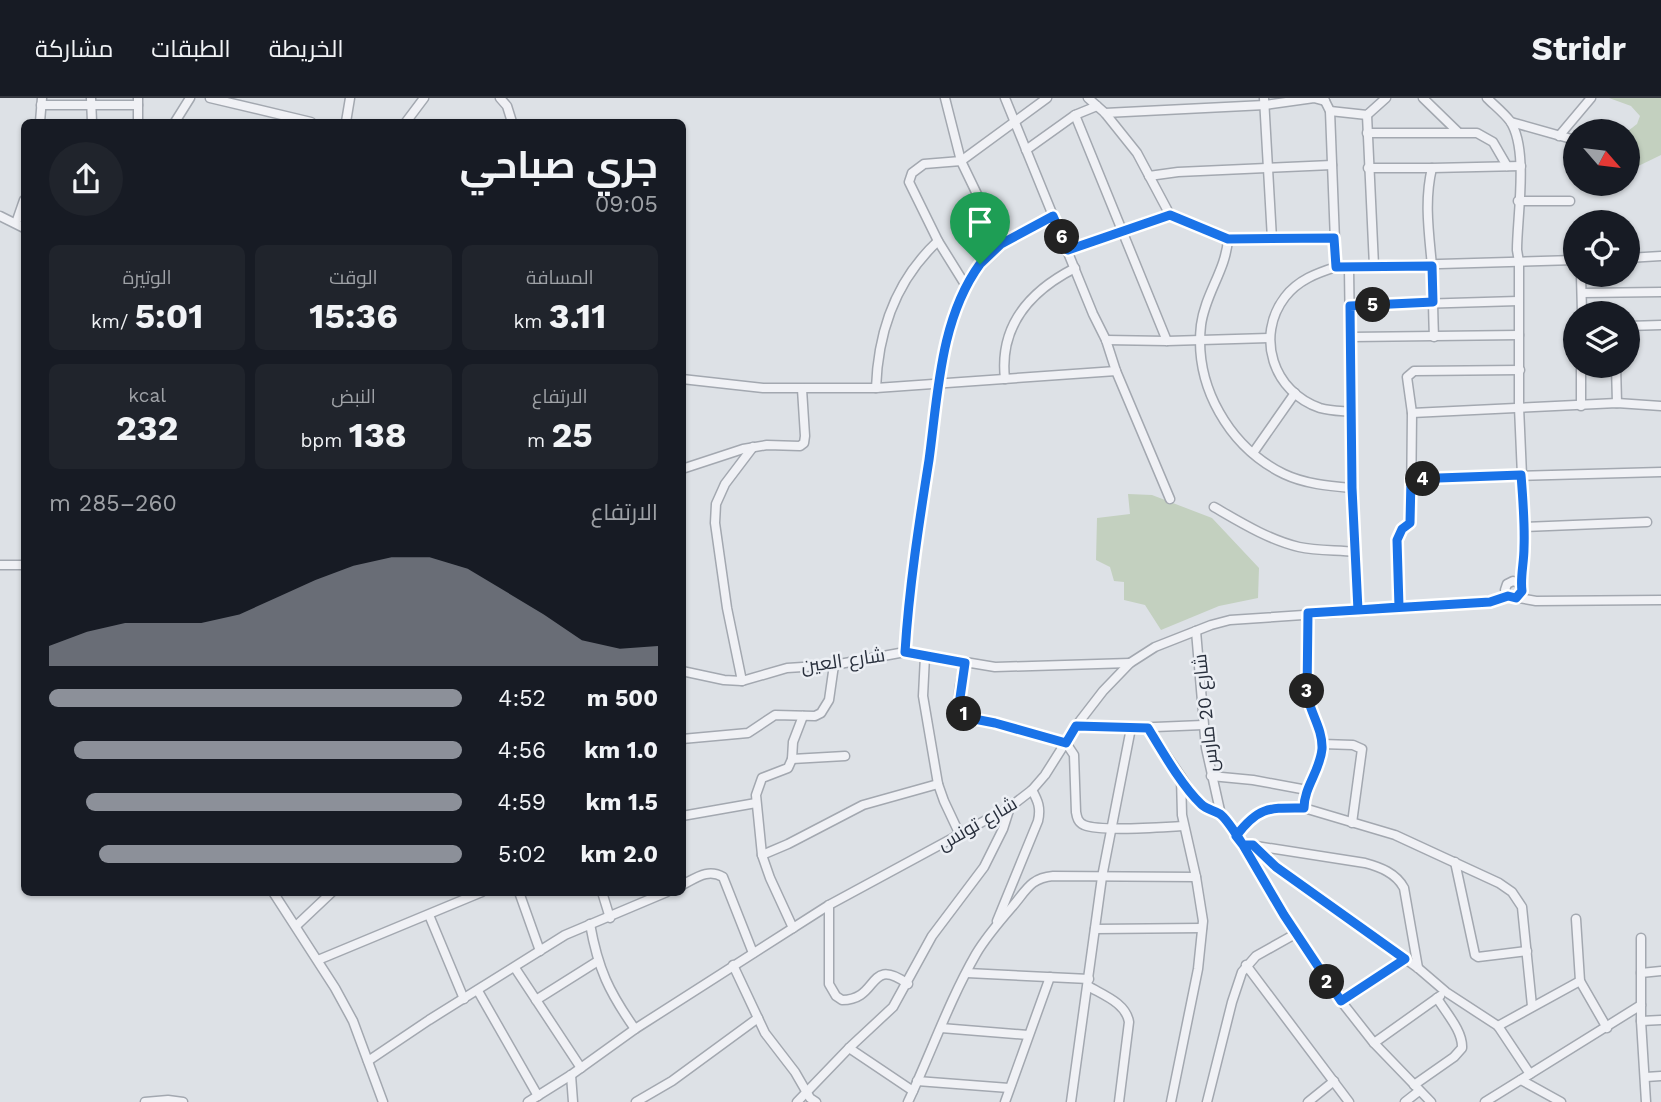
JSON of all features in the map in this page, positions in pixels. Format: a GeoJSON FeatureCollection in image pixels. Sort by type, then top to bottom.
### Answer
{"type":"FeatureCollection","features":[{"type":"Feature","properties":{"kind":"street"},"geometry":{"type":"LineString","coordinates":[[177,119],[190,98]]}},
{"type":"Feature","properties":{"kind":"street"},"geometry":{"type":"LineString","coordinates":[[210,98],[298,119]]}},
{"type":"Feature","properties":{"kind":"street"},"geometry":{"type":"LineString","coordinates":[[346,119],[350,98]]}},
{"type":"Feature","properties":{"kind":"street"},"geometry":{"type":"LineString","coordinates":[[407,119],[424,98]]}},
{"type":"Feature","properties":{"kind":"street"},"geometry":{"type":"LineString","coordinates":[[500,98],[507,106],[511,119]]}},
{"type":"Feature","properties":{"kind":"street"},"geometry":{"type":"LineString","coordinates":[[945,98],[961,161],[1001,244]]}},
{"type":"Feature","properties":{"kind":"street"},"geometry":{"type":"LineString","coordinates":[[1005,98],[1170,499]]}},
{"type":"Feature","properties":{"kind":"street"},"geometry":{"type":"LineString","coordinates":[[966,286],[938,241],[909,182],[912,173],[924,164],[961,161],[1047,98]]}},
{"type":"Feature","properties":{"kind":"street"},"geometry":{"type":"LineString","coordinates":[[1088,98],[1127,139],[1170,215],[1228,239],[1334,238]]}},
{"type":"Feature","properties":{"kind":"street"},"geometry":{"type":"LineString","coordinates":[[1137,98],[1137,110]]}},
{"type":"Feature","properties":{"kind":"street"},"geometry":{"type":"LineString","coordinates":[[1169,98],[1170,109]]}},
{"type":"Feature","properties":{"kind":"street"},"geometry":{"type":"LineString","coordinates":[[1330,111],[1367,115],[1386,98]]}},
{"type":"Feature","properties":{"kind":"street"},"geometry":{"type":"LineString","coordinates":[[1423,98],[1458,131]]}},
{"type":"Feature","properties":{"kind":"street"},"geometry":{"type":"LineString","coordinates":[[1487,98],[1511,122],[1521,166],[1517,250],[1524,559],[1519,583],[1522,591],[1518,596]]}},
{"type":"Feature","properties":{"kind":"street"},"geometry":{"type":"LineString","coordinates":[[1559,135],[1591,98]]}},
{"type":"Feature","properties":{"kind":"street"},"geometry":{"type":"LineString","coordinates":[[1105,113],[1326,99],[1330,111],[1336,267]]}},
{"type":"Feature","properties":{"kind":"street"},"geometry":{"type":"LineString","coordinates":[[91,101],[92,119]]}},
{"type":"Feature","properties":{"kind":"street"},"geometry":{"type":"LineString","coordinates":[[41,102],[138,102]]}},
{"type":"Feature","properties":{"kind":"street"},"geometry":{"type":"LineString","coordinates":[[1265,102],[1272,239]]}},
{"type":"Feature","properties":{"kind":"street"},"geometry":{"type":"LineString","coordinates":[[1026,150],[1075,115],[1097,106]]}},
{"type":"Feature","properties":{"kind":"street"},"geometry":{"type":"LineString","coordinates":[[1075,115],[1167,341]]}},
{"type":"Feature","properties":{"kind":"street"},"geometry":{"type":"LineString","coordinates":[[1367,115],[1374,267]]}},
{"type":"Feature","properties":{"kind":"street"},"geometry":{"type":"LineString","coordinates":[[1511,122],[1563,136]]}},
{"type":"Feature","properties":{"kind":"street"},"geometry":{"type":"LineString","coordinates":[[1367,133],[1478,133],[1493,142],[1507,166]]}},
{"type":"Feature","properties":{"kind":"street"},"geometry":{"type":"LineString","coordinates":[[1149,176],[1178,172],[1332,165]]}},
{"type":"Feature","properties":{"kind":"street"},"geometry":{"type":"LineString","coordinates":[[1368,168],[1521,166]]}},
{"type":"Feature","properties":{"kind":"street"},"geometry":{"type":"LineString","coordinates":[[1432,168],[1428,191],[1427,229],[1432,266],[1434,337]]}},
{"type":"Feature","properties":{"kind":"street"},"geometry":{"type":"LineString","coordinates":[[1518,201],[1570,201]]}},
{"type":"Feature","properties":{"kind":"street"},"geometry":{"type":"LineString","coordinates":[[1068,250],[1170,215]]}},
{"type":"Feature","properties":{"kind":"street"},"geometry":{"type":"LineString","coordinates":[[0,216],[20,226]]}},
{"type":"Feature","properties":{"kind":"street"},"geometry":{"type":"LineString","coordinates":[[905,652],[919,524],[951,324],[966,286],[980,264],[1001,244],[1053,216]]}},
{"type":"Feature","properties":{"kind":"street"},"geometry":{"type":"LineString","coordinates":[[1228,239],[1221,271],[1204,307],[1200,340],[1212,401],[1235,435],[1253,453],[1284,473],[1299,479],[1352,488]]}},
{"type":"Feature","properties":{"kind":"street"},"geometry":{"type":"LineString","coordinates":[[876,388],[877,361],[886,320],[912,271],[938,241]]}},
{"type":"Feature","properties":{"kind":"street"},"geometry":{"type":"LineString","coordinates":[[1640,258],[1661,257]]}},
{"type":"Feature","properties":{"kind":"street"},"geometry":{"type":"LineString","coordinates":[[1352,412],[1323,409],[1295,393],[1278,374],[1273,363],[1269,338],[1276,312],[1285,297],[1304,280],[1336,267],[1563,260]]}},
{"type":"Feature","properties":{"kind":"street"},"geometry":{"type":"LineString","coordinates":[[1005,379],[1003,361],[1007,342],[1022,311],[1042,288],[1075,268]]}},
{"type":"Feature","properties":{"kind":"street"},"geometry":{"type":"LineString","coordinates":[[1349,268],[1352,488],[1358,610]]}},
{"type":"Feature","properties":{"kind":"street"},"geometry":{"type":"LineString","coordinates":[[1582,287],[1582,301]]}},
{"type":"Feature","properties":{"kind":"street"},"geometry":{"type":"LineString","coordinates":[[1582,293],[1661,292]]}},
{"type":"Feature","properties":{"kind":"street"},"geometry":{"type":"LineString","coordinates":[[1350,306],[1518,301]]}},
{"type":"Feature","properties":{"kind":"street"},"geometry":{"type":"LineString","coordinates":[[1640,326],[1661,325]]}},
{"type":"Feature","properties":{"kind":"street"},"geometry":{"type":"LineString","coordinates":[[1350,337],[1520,335]]}},
{"type":"Feature","properties":{"kind":"street"},"geometry":{"type":"LineString","coordinates":[[1106,340],[1269,338]]}},
{"type":"Feature","properties":{"kind":"street"},"geometry":{"type":"LineString","coordinates":[[1399,607],[1397,540],[1402,529],[1410,523],[1412,413],[1407,377],[1414,371],[1520,370]]}},
{"type":"Feature","properties":{"kind":"street"},"geometry":{"type":"LineString","coordinates":[[686,380],[737,387],[876,388],[1116,371]]}},
{"type":"Feature","properties":{"kind":"street"},"geometry":{"type":"LineString","coordinates":[[1581,378],[1581,406]]}},
{"type":"Feature","properties":{"kind":"street"},"geometry":{"type":"LineString","coordinates":[[1616,378],[1617,402]]}},
{"type":"Feature","properties":{"kind":"street"},"geometry":{"type":"LineString","coordinates":[[686,468],[753,447],[794,446],[804,443],[802,389]]}},
{"type":"Feature","properties":{"kind":"street"},"geometry":{"type":"LineString","coordinates":[[1253,453],[1295,393]]}},
{"type":"Feature","properties":{"kind":"street"},"geometry":{"type":"LineString","coordinates":[[1412,413],[1617,402],[1661,406]]}},
{"type":"Feature","properties":{"kind":"street"},"geometry":{"type":"LineString","coordinates":[[742,681],[717,544],[716,504],[724,484],[753,447]]}},
{"type":"Feature","properties":{"kind":"street"},"geometry":{"type":"LineString","coordinates":[[1411,479],[1661,472]]}},
{"type":"Feature","properties":{"kind":"street"},"geometry":{"type":"LineString","coordinates":[[1214,507],[1250,527],[1292,545],[1355,552]]}},
{"type":"Feature","properties":{"kind":"street"},"geometry":{"type":"LineString","coordinates":[[1524,527],[1647,522]]}},
{"type":"Feature","properties":{"kind":"street"},"geometry":{"type":"LineString","coordinates":[[0,565],[21,565]]}},
{"type":"Feature","properties":{"kind":"street"},"geometry":{"type":"LineString","coordinates":[[1519,583],[1513,581],[1507,584],[1504,590],[1508,596],[1536,601],[1661,600]]}},
{"type":"Feature","properties":{"kind":"street","name":"شارع تونس"},"geometry":{"type":"LineString","coordinates":[[528,1102],[635,1029],[829,905],[1010,807],[1032,790],[1045,775],[1076,726],[1103,691],[1130,663],[1155,647],[1230,620],[1490,602],[1508,596]]}},
{"type":"Feature","properties":{"kind":"street"},"geometry":{"type":"LineString","coordinates":[[1304,808],[1307,790],[1317,771],[1322,744],[1307,694],[1308,613]]}},
{"type":"Feature","properties":{"kind":"street","name":"شارع 20 مارس"},"geometry":{"type":"LineString","coordinates":[[1196,631],[1203,725],[1211,776],[1222,815],[1236,836],[1248,845],[1297,933],[1341,1001],[1374,1043],[1431,1102]]}},
{"type":"Feature","properties":{"kind":"street","name":"شارع العين"},"geometry":{"type":"LineString","coordinates":[[686,672],[742,681],[787,667],[834,664],[905,652],[995,667],[1130,663]]}},
{"type":"Feature","properties":{"kind":"street"},"geometry":{"type":"LineString","coordinates":[[925,656],[923,696],[938,784],[960,835]]}},
{"type":"Feature","properties":{"kind":"street"},"geometry":{"type":"LineString","coordinates":[[965,663],[959,696],[959,705],[965,715],[1066,743],[1074,755],[1077,820],[1086,826],[1111,828],[1184,827]]}},
{"type":"Feature","properties":{"kind":"street"},"geometry":{"type":"LineString","coordinates":[[686,739],[748,733],[775,715],[815,716],[826,708],[834,664]]}},
{"type":"Feature","properties":{"kind":"street"},"geometry":{"type":"LineString","coordinates":[[793,928],[762,855],[756,803],[757,788],[762,778],[788,768],[792,759],[793,742],[803,716]]}},
{"type":"Feature","properties":{"kind":"street"},"geometry":{"type":"LineString","coordinates":[[1076,726],[1148,728],[1203,725]]}},
{"type":"Feature","properties":{"kind":"street"},"geometry":{"type":"LineString","coordinates":[[1071,1102],[1102,877],[1131,728]]}},
{"type":"Feature","properties":{"kind":"street"},"geometry":{"type":"LineString","coordinates":[[1148,728],[1203,806],[1222,815]]}},
{"type":"Feature","properties":{"kind":"street"},"geometry":{"type":"LineString","coordinates":[[1322,744],[1353,745],[1362,749],[1352,823]]}},
{"type":"Feature","properties":{"kind":"street"},"geometry":{"type":"LineString","coordinates":[[792,759],[845,756]]}},
{"type":"Feature","properties":{"kind":"street"},"geometry":{"type":"LineString","coordinates":[[1211,776],[1253,780],[1307,790]]}},
{"type":"Feature","properties":{"kind":"street"},"geometry":{"type":"LineString","coordinates":[[1171,1102],[1198,969],[1202,928],[1196,877],[1180,800],[1181,777]]}},
{"type":"Feature","properties":{"kind":"street"},"geometry":{"type":"LineString","coordinates":[[762,855],[863,805],[938,784]]}},
{"type":"Feature","properties":{"kind":"street"},"geometry":{"type":"LineString","coordinates":[[996,925],[1004,899],[1038,821],[1040,811],[1032,790]]}},
{"type":"Feature","properties":{"kind":"street"},"geometry":{"type":"LineString","coordinates":[[686,815],[756,803]]}},
{"type":"Feature","properties":{"kind":"street"},"geometry":{"type":"LineString","coordinates":[[797,1102],[849,1048],[886,1016],[908,984],[932,936],[984,867],[1003,829],[1010,807]]}},
{"type":"Feature","properties":{"kind":"street"},"geometry":{"type":"LineString","coordinates":[[1236,836],[1264,810],[1304,808],[1395,835],[1499,883],[1520,901],[1524,912],[1532,1006]]}},
{"type":"Feature","properties":{"kind":"street"},"geometry":{"type":"LineString","coordinates":[[1248,845],[1418,968],[1446,992],[1498,1026],[1530,1074]]}},
{"type":"Feature","properties":{"kind":"street"},"geometry":{"type":"LineString","coordinates":[[1248,845],[1365,863],[1379,867],[1400,880],[1404,888],[1418,968]]}},
{"type":"Feature","properties":{"kind":"street"},"geometry":{"type":"LineString","coordinates":[[1455,862],[1475,955],[1480,957],[1527,951]]}},
{"type":"Feature","properties":{"kind":"street"},"geometry":{"type":"LineString","coordinates":[[686,883],[705,873],[723,877],[753,953]]}},
{"type":"Feature","properties":{"kind":"street"},"geometry":{"type":"LineString","coordinates":[[908,1102],[967,972],[996,925],[1037,879],[1053,876],[1196,877]]}},
{"type":"Feature","properties":{"kind":"street"},"geometry":{"type":"LineString","coordinates":[[276,896],[318,960],[353,1021],[383,1102]]}},
{"type":"Feature","properties":{"kind":"street"},"geometry":{"type":"LineString","coordinates":[[296,926],[328,896]]}},
{"type":"Feature","properties":{"kind":"street"},"geometry":{"type":"LineString","coordinates":[[318,960],[429,915],[463,896]]}},
{"type":"Feature","properties":{"kind":"street"},"geometry":{"type":"LineString","coordinates":[[520,896],[540,951]]}},
{"type":"Feature","properties":{"kind":"street"},"geometry":{"type":"LineString","coordinates":[[603,896],[610,918]]}},
{"type":"Feature","properties":{"kind":"street"},"geometry":{"type":"LineString","coordinates":[[368,1062],[565,935],[658,896]]}},
{"type":"Feature","properties":{"kind":"street"},"geometry":{"type":"LineString","coordinates":[[829,905],[829,984],[836,996],[842,1000],[858,998],[873,981],[886,973],[894,974],[908,984]]}},
{"type":"Feature","properties":{"kind":"street"},"geometry":{"type":"LineString","coordinates":[[429,915],[464,999]]}},
{"type":"Feature","properties":{"kind":"street"},"geometry":{"type":"LineString","coordinates":[[1576,919],[1580,981],[1607,1027]]}},
{"type":"Feature","properties":{"kind":"street"},"geometry":{"type":"LineString","coordinates":[[590,924],[598,961],[611,995],[635,1029]]}},
{"type":"Feature","properties":{"kind":"street"},"geometry":{"type":"LineString","coordinates":[[1095,929],[1202,928]]}},
{"type":"Feature","properties":{"kind":"street"},"geometry":{"type":"LineString","coordinates":[[1208,1101],[1237,984],[1246,965],[1256,956],[1297,933]]}},
{"type":"Feature","properties":{"kind":"street"},"geometry":{"type":"LineString","coordinates":[[1641,938],[1641,1021],[1646,1102]]}},
{"type":"Feature","properties":{"kind":"street"},"geometry":{"type":"LineString","coordinates":[[1341,1001],[1405,959]]}},
{"type":"Feature","properties":{"kind":"street"},"geometry":{"type":"LineString","coordinates":[[536,1000],[598,961]]}},
{"type":"Feature","properties":{"kind":"street"},"geometry":{"type":"LineString","coordinates":[[733,965],[765,1033],[816,1102]]}},
{"type":"Feature","properties":{"kind":"street"},"geometry":{"type":"LineString","coordinates":[[1246,965],[1349,1102]]}},
{"type":"Feature","properties":{"kind":"street"},"geometry":{"type":"LineString","coordinates":[[514,968],[581,1068]]}},
{"type":"Feature","properties":{"kind":"street"},"geometry":{"type":"LineString","coordinates":[[1641,973],[1661,971]]}},
{"type":"Feature","properties":{"kind":"street"},"geometry":{"type":"LineString","coordinates":[[967,972],[1089,982],[1119,1005],[1128,1016],[1119,1102]]}},
{"type":"Feature","properties":{"kind":"street"},"geometry":{"type":"LineString","coordinates":[[1004,1102],[1050,977]]}},
{"type":"Feature","properties":{"kind":"street"},"geometry":{"type":"LineString","coordinates":[[1498,1026],[1580,981]]}},
{"type":"Feature","properties":{"kind":"street"},"geometry":{"type":"LineString","coordinates":[[478,991],[538,1096]]}},
{"type":"Feature","properties":{"kind":"street"},"geometry":{"type":"LineString","coordinates":[[1374,1043],[1446,992]]}},
{"type":"Feature","properties":{"kind":"street"},"geometry":{"type":"LineString","coordinates":[[1405,1102],[1462,1048],[1458,1031],[1437,998]]}},
{"type":"Feature","properties":{"kind":"street"},"geometry":{"type":"LineString","coordinates":[[1485,1102],[1641,1005]]}},
{"type":"Feature","properties":{"kind":"street"},"geometry":{"type":"LineString","coordinates":[[636,1102],[672,1081],[758,1018]]}},
{"type":"Feature","properties":{"kind":"street"},"geometry":{"type":"LineString","coordinates":[[1641,1021],[1661,1020]]}},
{"type":"Feature","properties":{"kind":"street"},"geometry":{"type":"LineString","coordinates":[[941,1028],[1028,1035]]}},
{"type":"Feature","properties":{"kind":"street"},"geometry":{"type":"LineString","coordinates":[[849,1048],[913,1091]]}},
{"type":"Feature","properties":{"kind":"street"},"geometry":{"type":"LineString","coordinates":[[571,1075],[573,1102]]}},
{"type":"Feature","properties":{"kind":"street"},"geometry":{"type":"LineString","coordinates":[[1646,1077],[1661,1076]]}},
{"type":"Feature","properties":{"kind":"street"},"geometry":{"type":"LineString","coordinates":[[1521,1080],[1561,1102]]}},
{"type":"Feature","properties":{"kind":"street"},"geometry":{"type":"LineString","coordinates":[[918,1081],[1009,1088]]}},
{"type":"Feature","properties":{"kind":"street"},"geometry":{"type":"LineString","coordinates":[[1308,1102],[1334,1082]]}},
{"type":"Feature","properties":{"kind":"street"},"geometry":{"type":"LineString","coordinates":[[145,1102],[183,1102]]}},
{"type":"Feature","properties":{"kind":"green space"},"geometry":{"type":"Polygon","coordinates":[[[1609,98],[1661,98],[1661,155],[1640,165],[1640,116],[1631,106],[1609,98]]]}},
{"type":"Feature","properties":{"kind":"green space"},"geometry":{"type":"Polygon","coordinates":[[[1128,494],[1152,495],[1212,518],[1259,568],[1258,598],[1219,606],[1161,630],[1145,605],[1124,600],[1124,582],[1114,581],[1110,567],[1096,560],[1097,518],[1130,514],[1128,494]]]}},
{"type":"Feature","properties":{"kind":"route"},"geometry":{"type":"LineString","coordinates":[[980,264],[957,305],[945,349],[919,524],[905,652],[965,663],[959,705],[969,718],[1066,743],[1076,726],[1148,728],[1194,796],[1203,806],[1222,815],[1341,1001],[1405,959],[1276,867],[1253,845],[1243,845],[1236,836],[1260,811],[1304,808],[1307,790],[1317,771],[1322,744],[1307,694],[1308,613],[1490,602],[1508,596],[1516,598],[1522,591],[1519,583],[1525,544],[1521,475],[1411,479],[1410,523],[1402,529],[1397,540],[1399,607],[1358,610],[1355,575],[1352,488],[1350,306],[1433,302],[1432,266],[1336,267],[1334,238],[1228,239],[1170,215],[1068,250],[1053,216],[1001,244],[980,264]]}}]}
